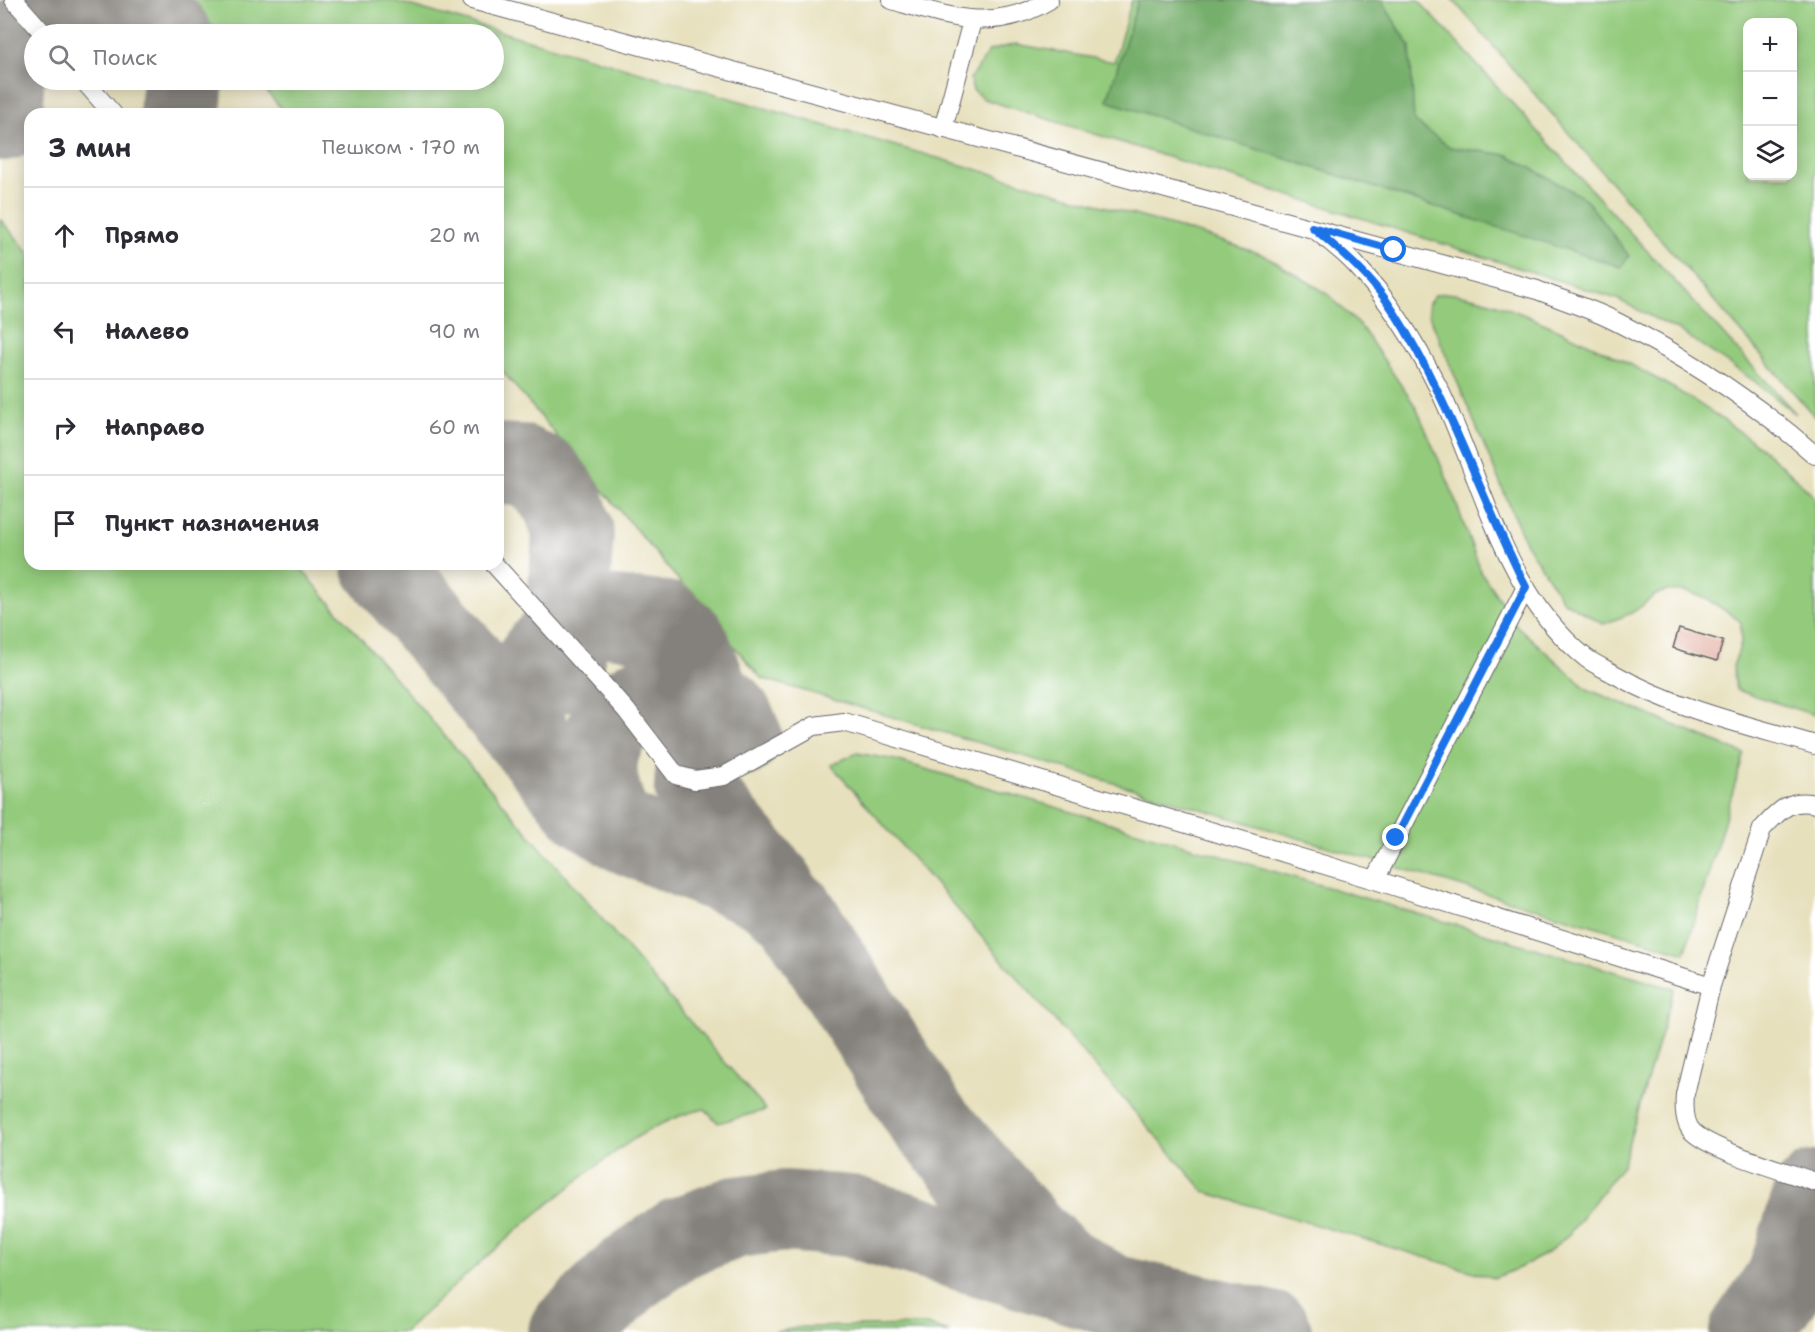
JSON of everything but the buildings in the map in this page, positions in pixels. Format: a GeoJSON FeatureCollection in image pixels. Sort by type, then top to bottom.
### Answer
{"type":"FeatureCollection","features":[{"type":"Feature","properties":{"kind":"lane"},"geometry":{"type":"LineString","coordinates":[[14,0],[35,24]]}},
{"type":"Feature","properties":{"kind":"lane"},"geometry":{"type":"LineString","coordinates":[[472,0],[1312,227],[1536,290],[1612,319],[1705,370],[1784,428],[1815,455]]}},
{"type":"Feature","properties":{"kind":"lane"},"geometry":{"type":"LineString","coordinates":[[892,0],[972,21],[998,20],[1032,11],[1049,0]]}},
{"type":"Feature","properties":{"kind":"lane"},"geometry":{"type":"LineString","coordinates":[[943,129],[972,21]]}},
{"type":"Feature","properties":{"kind":"lane"},"geometry":{"type":"LineString","coordinates":[[92,90],[108,108]]}},
{"type":"Feature","properties":{"kind":"lane"},"geometry":{"type":"LineString","coordinates":[[1312,227],[1355,264],[1394,310],[1439,390],[1499,535],[1526,587],[1549,619],[1587,658],[1640,688],[1680,705],[1815,745]]}},
{"type":"Feature","properties":{"kind":"lane"},"geometry":{"type":"LineString","coordinates":[[499,570],[626,710],[676,775],[695,780],[724,776],[814,726],[844,722],[1375,880],[1711,986]]}},
{"type":"Feature","properties":{"kind":"lane"},"geometry":{"type":"LineString","coordinates":[[1375,880],[1526,587]]}},
{"type":"Feature","properties":{"kind":"lane"},"geometry":{"type":"LineString","coordinates":[[1815,804],[1801,801],[1780,809],[1762,829],[1711,986],[1685,1094],[1684,1111],[1692,1132],[1715,1146],[1815,1182]]}},
{"type":"Feature","properties":{"kind":"green space"},"geometry":{"type":"Polygon","coordinates":[[[190,0],[391,0],[474,24],[210,24],[190,0]]]}},
{"type":"Feature","properties":{"kind":"green space"},"geometry":{"type":"Polygon","coordinates":[[[1132,0],[1418,0],[1796,414],[1754,381],[1683,333],[1617,299],[984,99],[973,90],[970,79],[989,51],[1016,44],[1114,62],[1132,0]]]}},
{"type":"Feature","properties":{"kind":"green space"},"geometry":{"type":"Polygon","coordinates":[[[1138,0],[1381,0],[1410,46],[1414,121],[1450,147],[1508,155],[1586,199],[1629,256],[1621,267],[1107,101],[1138,0]]]}},
{"type":"Feature","properties":{"kind":"green space"},"geometry":{"type":"Polygon","coordinates":[[[1453,0],[1815,0],[1815,417],[1453,0]]]}},
{"type":"Feature","properties":{"kind":"green space"},"geometry":{"type":"Polygon","coordinates":[[[504,33],[1207,236],[1266,256],[1328,294],[1362,328],[1416,407],[1450,486],[1481,572],[1517,626],[1587,689],[1744,754],[1685,953],[761,678],[504,373],[504,108],[281,108],[266,90],[504,90],[504,33]]]}},
{"type":"Feature","properties":{"kind":"green space"},"geometry":{"type":"Polygon","coordinates":[[[0,219],[24,247],[24,570],[302,570],[766,1110],[718,1123],[705,1109],[667,1121],[649,1130],[598,1164],[525,1223],[404,1332],[0,1332],[0,219]]]}},
{"type":"Feature","properties":{"kind":"green space"},"geometry":{"type":"Polygon","coordinates":[[[1445,293],[1489,301],[1516,311],[1592,345],[1661,381],[1695,401],[1758,446],[1815,498],[1815,715],[1736,690],[1733,666],[1741,644],[1741,622],[1703,598],[1682,591],[1660,593],[1633,612],[1603,624],[1563,601],[1525,542],[1429,315],[1428,305],[1435,295],[1445,293]]]}},
{"type":"Feature","properties":{"kind":"green space"},"geometry":{"type":"Polygon","coordinates":[[[857,753],[895,760],[1674,989],[1622,1166],[1569,1234],[1549,1252],[1494,1278],[1205,1192],[831,765],[857,753]]]}},
{"type":"Feature","properties":{"kind":"green space"},"geometry":{"type":"Polygon","coordinates":[[[926,1325],[950,1332],[774,1332],[802,1327],[926,1325]]]}},
{"type":"Feature","properties":{"kind":"taxiway"},"geometry":{"type":"LineString","coordinates":[[36,24],[55,7],[69,1],[128,8],[150,17],[160,24]]}},
{"type":"Feature","properties":{"kind":"taxiway"},"geometry":{"type":"LineString","coordinates":[[4,120],[4,76],[12,52],[24,36]]}},
{"type":"Feature","properties":{"kind":"taxiway"},"geometry":{"type":"LineString","coordinates":[[181,108],[182,90]]}},
{"type":"Feature","properties":{"kind":"taxiway"},"geometry":{"type":"LineString","coordinates":[[504,464],[520,465],[543,476],[563,502],[573,532],[563,672]]}},
{"type":"Feature","properties":{"kind":"taxiway"},"geometry":{"type":"LineString","coordinates":[[387,570],[586,808],[626,833],[763,889],[795,912],[927,1119],[1031,1237],[1061,1265],[1111,1295]]}},
{"type":"Feature","properties":{"kind":"taxiway"},"geometry":{"type":"LineString","coordinates":[[529,738],[524,716],[527,681],[543,653],[570,627],[586,614],[666,622],[687,641],[703,678],[695,787],[701,800],[775,887]]}},
{"type":"Feature","properties":{"kind":"taxiway"},"geometry":{"type":"LineString","coordinates":[[611,824],[598,785],[597,761],[602,742],[613,723],[636,701],[664,692],[697,695],[728,710],[741,736]]}},
{"type":"Feature","properties":{"kind":"taxiway"},"geometry":{"type":"LineString","coordinates":[[1750,1332],[1786,1281],[1815,1192]]}},
{"type":"Feature","properties":{"kind":"taxiway"},"geometry":{"type":"LineString","coordinates":[[569,1332],[631,1272],[680,1238],[736,1217],[785,1211],[850,1216],[1111,1295],[1271,1332]]}},
{"type":"Feature","properties":{"kind":"route"},"geometry":{"type":"LineString","coordinates":[[1394,250],[1312,227],[1355,264],[1394,310],[1439,390],[1499,535],[1526,587],[1396,838]]}}]}
